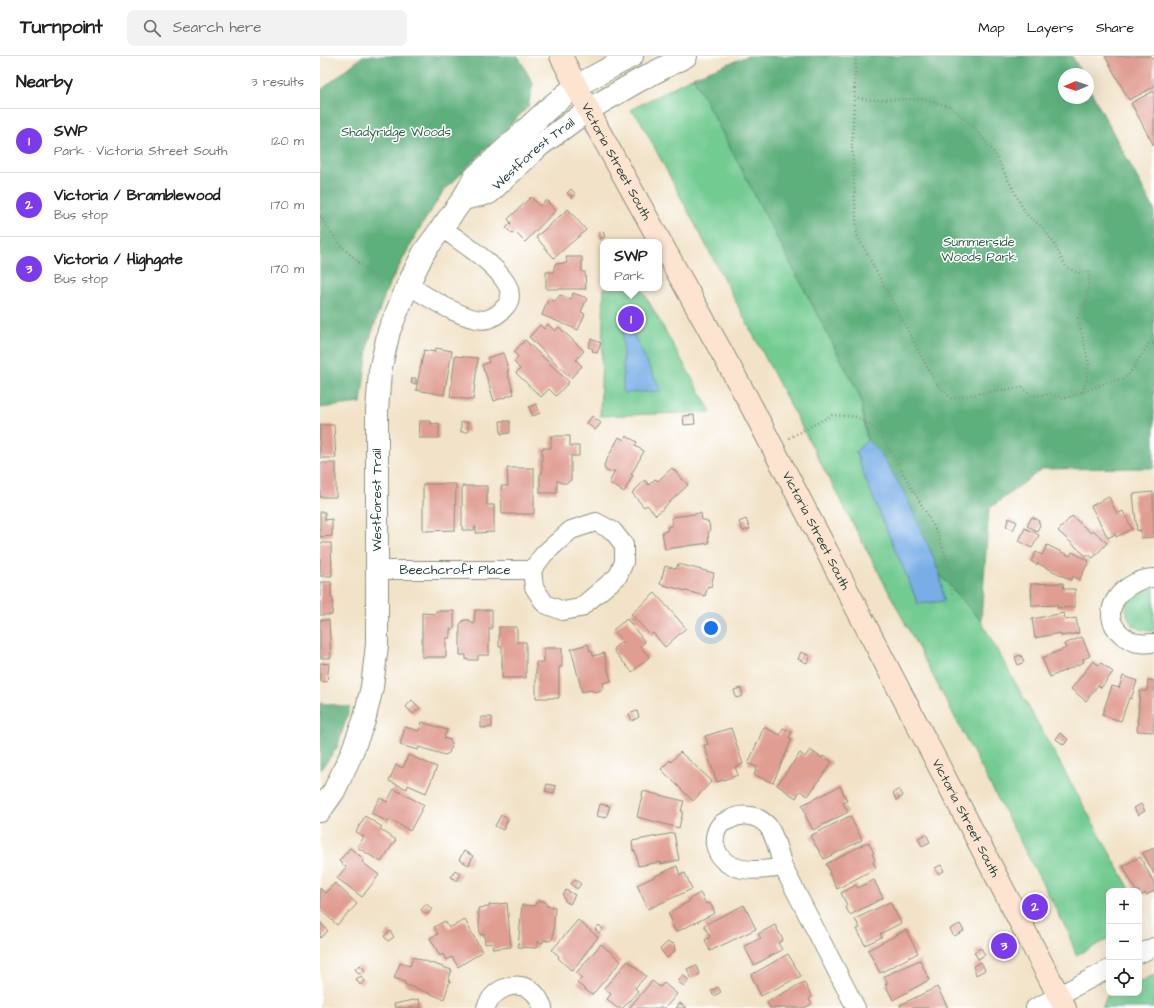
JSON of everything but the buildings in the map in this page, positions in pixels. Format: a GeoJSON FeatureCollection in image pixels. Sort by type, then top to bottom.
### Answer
{"type":"FeatureCollection","features":[{"type":"Feature","properties":{"kind":"main road","name":"Victoria Street South"},"geometry":{"type":"LineString","coordinates":[[561,56],[588,110],[659,239]]}},
{"type":"Feature","properties":{"kind":"main road","name":"Victoria Street South"},"geometry":{"type":"LineString","coordinates":[[662,245],[772,446],[1062,1002]]}},
{"type":"Feature","properties":{"kind":"street","name":"Westforest Trail"},"geometry":{"type":"LineString","coordinates":[[320,811],[334,791],[350,757],[364,720],[372,687],[377,645],[377,411],[380,371],[389,331],[408,285],[424,252],[463,199],[475,176],[576,86],[632,56]]}},
{"type":"Feature","properties":{"kind":"street","name":"Westforest Trail"},"geometry":{"type":"LineString","coordinates":[[463,199],[489,193],[539,146],[588,110],[686,56]]}},
{"type":"Feature","properties":{"kind":"street"},"geometry":{"type":"LineString","coordinates":[[408,285],[473,320],[487,320],[498,314],[509,303],[510,291],[505,280],[494,268],[441,227]]}},
{"type":"Feature","properties":{"kind":"street"},"geometry":{"type":"LineString","coordinates":[[596,522],[613,531],[624,546],[624,562],[618,576],[580,608],[563,611],[545,604],[534,587],[532,570],[544,554],[571,530],[596,522]]}},
{"type":"Feature","properties":{"kind":"street","name":"Beechcroft Place"},"geometry":{"type":"LineString","coordinates":[[378,570],[532,570]]}},
{"type":"Feature","properties":{"kind":"street"},"geometry":{"type":"LineString","coordinates":[[1154,578],[1130,585],[1117,596],[1112,608],[1111,620],[1116,630],[1125,637],[1138,643],[1154,643]]}},
{"type":"Feature","properties":{"kind":"street"},"geometry":{"type":"LineString","coordinates":[[783,867],[856,1008]]}},
{"type":"Feature","properties":{"kind":"street"},"geometry":{"type":"LineString","coordinates":[[1142,953],[1154,947]]}},
{"type":"Feature","properties":{"kind":"street"},"geometry":{"type":"LineString","coordinates":[[1035,1008],[1062,1002],[1106,971]]}},
{"type":"Feature","properties":{"kind":"street"},"geometry":{"type":"LineString","coordinates":[[486,1008],[488,1002],[495,993],[506,987],[518,986],[531,990],[539,998],[543,1008]]}},
{"type":"Feature","properties":{"kind":"path"},"geometry":{"type":"LineString","coordinates":[[856,56],[852,146],[857,235],[936,382],[951,398],[1022,387],[1032,396],[1050,394],[1064,399],[1109,382],[1123,379],[1129,374],[1149,344],[1154,343]]}},
{"type":"Feature","properties":{"kind":"path"},"geometry":{"type":"LineString","coordinates":[[854,97],[869,100],[922,99],[949,106],[971,124],[995,154],[1021,205],[1028,216],[1042,227],[1050,237],[1066,267],[1078,273],[1090,270],[1087,300],[1078,318],[1089,364],[1086,383],[1082,392]]}},
{"type":"Feature","properties":{"kind":"path"},"geometry":{"type":"LineString","coordinates":[[320,216],[339,244],[382,284]]}},
{"type":"Feature","properties":{"kind":"path"},"geometry":{"type":"LineString","coordinates":[[772,446],[832,415],[858,417],[880,433],[937,532],[951,570],[952,594]]}},
{"type":"Feature","properties":{"kind":"green space","name":"Shadyridge Woods"},"geometry":{"type":"Polygon","coordinates":[[[363,56],[518,56],[533,84],[528,107],[443,192],[418,231],[386,291],[369,341],[361,403],[320,408],[320,91],[363,56]]]}},
{"type":"Feature","properties":{"kind":"green space","name":"Summerside Woods Park"},"geometry":{"type":"Polygon","coordinates":[[[748,56],[1072,56],[1079,68],[1058,68],[1058,104],[1094,104],[1094,97],[1154,209],[1154,468],[1042,469],[989,509],[981,621],[940,575],[928,545],[881,454],[867,440],[860,396],[693,77],[748,56]]]}},
{"type":"Feature","properties":{"kind":"green space"},"geometry":{"type":"Polygon","coordinates":[[[693,77],[860,396],[867,440],[856,452],[870,490],[918,603],[944,601],[940,575],[981,621],[1129,888],[1106,888],[1106,940],[1076,955],[1068,932],[640,120],[630,110],[693,77]]]}},
{"type":"Feature","properties":{"kind":"green space"},"geometry":{"type":"Polygon","coordinates":[[[604,291],[643,291],[711,412],[600,416],[604,291]]]}},
{"type":"Feature","properties":{"kind":"green space"},"geometry":{"type":"Polygon","coordinates":[[[1144,587],[1154,587],[1154,631],[1142,630],[1136,627],[1129,618],[1126,607],[1127,601],[1129,596],[1138,589],[1144,587]]]}},
{"type":"Feature","properties":{"kind":"green space"},"geometry":{"type":"Polygon","coordinates":[[[320,703],[350,707],[337,748],[320,770],[320,703]]]}},
{"type":"Feature","properties":{"kind":"green space"},"geometry":{"type":"Polygon","coordinates":[[[1154,975],[1154,1008],[1102,1008],[1107,996],[1142,996],[1142,981],[1154,975]]]}},
{"type":"Feature","properties":{"kind":"water"},"geometry":{"type":"Polygon","coordinates":[[[623,327],[630,327],[661,391],[623,393],[623,327]]]}},
{"type":"Feature","properties":{"kind":"water"},"geometry":{"type":"Polygon","coordinates":[[[867,440],[881,454],[903,491],[940,575],[944,601],[918,604],[870,491],[856,452],[867,440]]]}},
{"type":"Feature","properties":{"kind":"place","name":"SWP"},"geometry":{"type":"Point","coordinates":[631,319]}},
{"type":"Feature","properties":{"kind":"place","name":"Victoria / Bramblewood"},"geometry":{"type":"Point","coordinates":[1035,907]}},
{"type":"Feature","properties":{"kind":"place","name":"Victoria / Highgate"},"geometry":{"type":"Point","coordinates":[1004,946]}}]}
